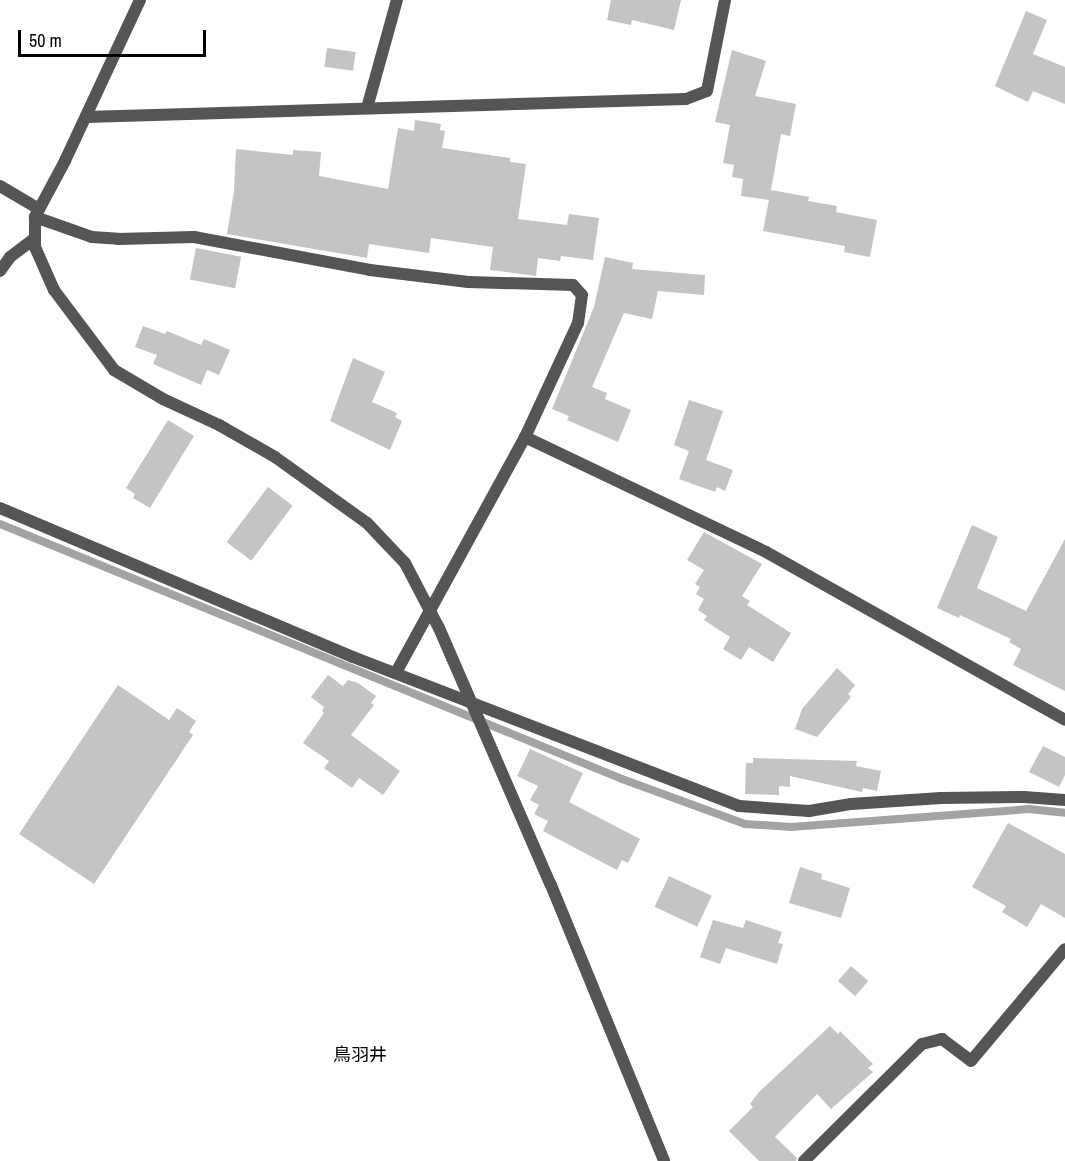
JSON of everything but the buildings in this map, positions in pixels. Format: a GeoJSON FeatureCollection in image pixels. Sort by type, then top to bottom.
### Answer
{"type":"FeatureCollection","features":[{"type":"Feature","properties":{"kind":"street"},"geometry":{"type":"LineString","coordinates":[[140,0],[86,117],[37,213],[35,247],[54,290],[114,370],[163,399],[219,425],[275,457],[367,523],[405,563],[431,613],[471,701],[551,885],[664,1161]]}},
{"type":"Feature","properties":{"kind":"street"},"geometry":{"type":"LineString","coordinates":[[367,108],[397,0]]}},
{"type":"Feature","properties":{"kind":"street"},"geometry":{"type":"LineString","coordinates":[[86,117],[686,99],[707,91],[725,0]]}},
{"type":"Feature","properties":{"kind":"street"},"geometry":{"type":"LineString","coordinates":[[0,186],[37,213],[92,237],[118,239],[194,237],[392,272],[468,282],[573,285],[582,295],[578,323],[525,437],[431,613],[396,673]]}},
{"type":"Feature","properties":{"kind":"street"},"geometry":{"type":"LineString","coordinates":[[0,271],[10,257],[35,238]]}},
{"type":"Feature","properties":{"kind":"street"},"geometry":{"type":"LineString","coordinates":[[525,437],[766,552],[1065,720]]}},
{"type":"Feature","properties":{"kind":"street"},"geometry":{"type":"LineString","coordinates":[[0,508],[396,673],[740,806],[809,811],[851,804],[941,798],[1024,797],[1065,800]]}},
{"type":"Feature","properties":{"kind":"street"},"geometry":{"type":"LineString","coordinates":[[804,1161],[922,1044],[942,1039],[971,1061],[1065,950]]}},
{"type":"Feature","properties":{"kind":"waterway"},"geometry":{"type":"LineString","coordinates":[[0,524],[622,779],[745,824],[791,827],[1029,809],[1065,813]]}},
{"type":"Feature","properties":{"kind":"district","name":"鳥羽井"},"geometry":{"type":"Point","coordinates":[360,1055]}}]}
